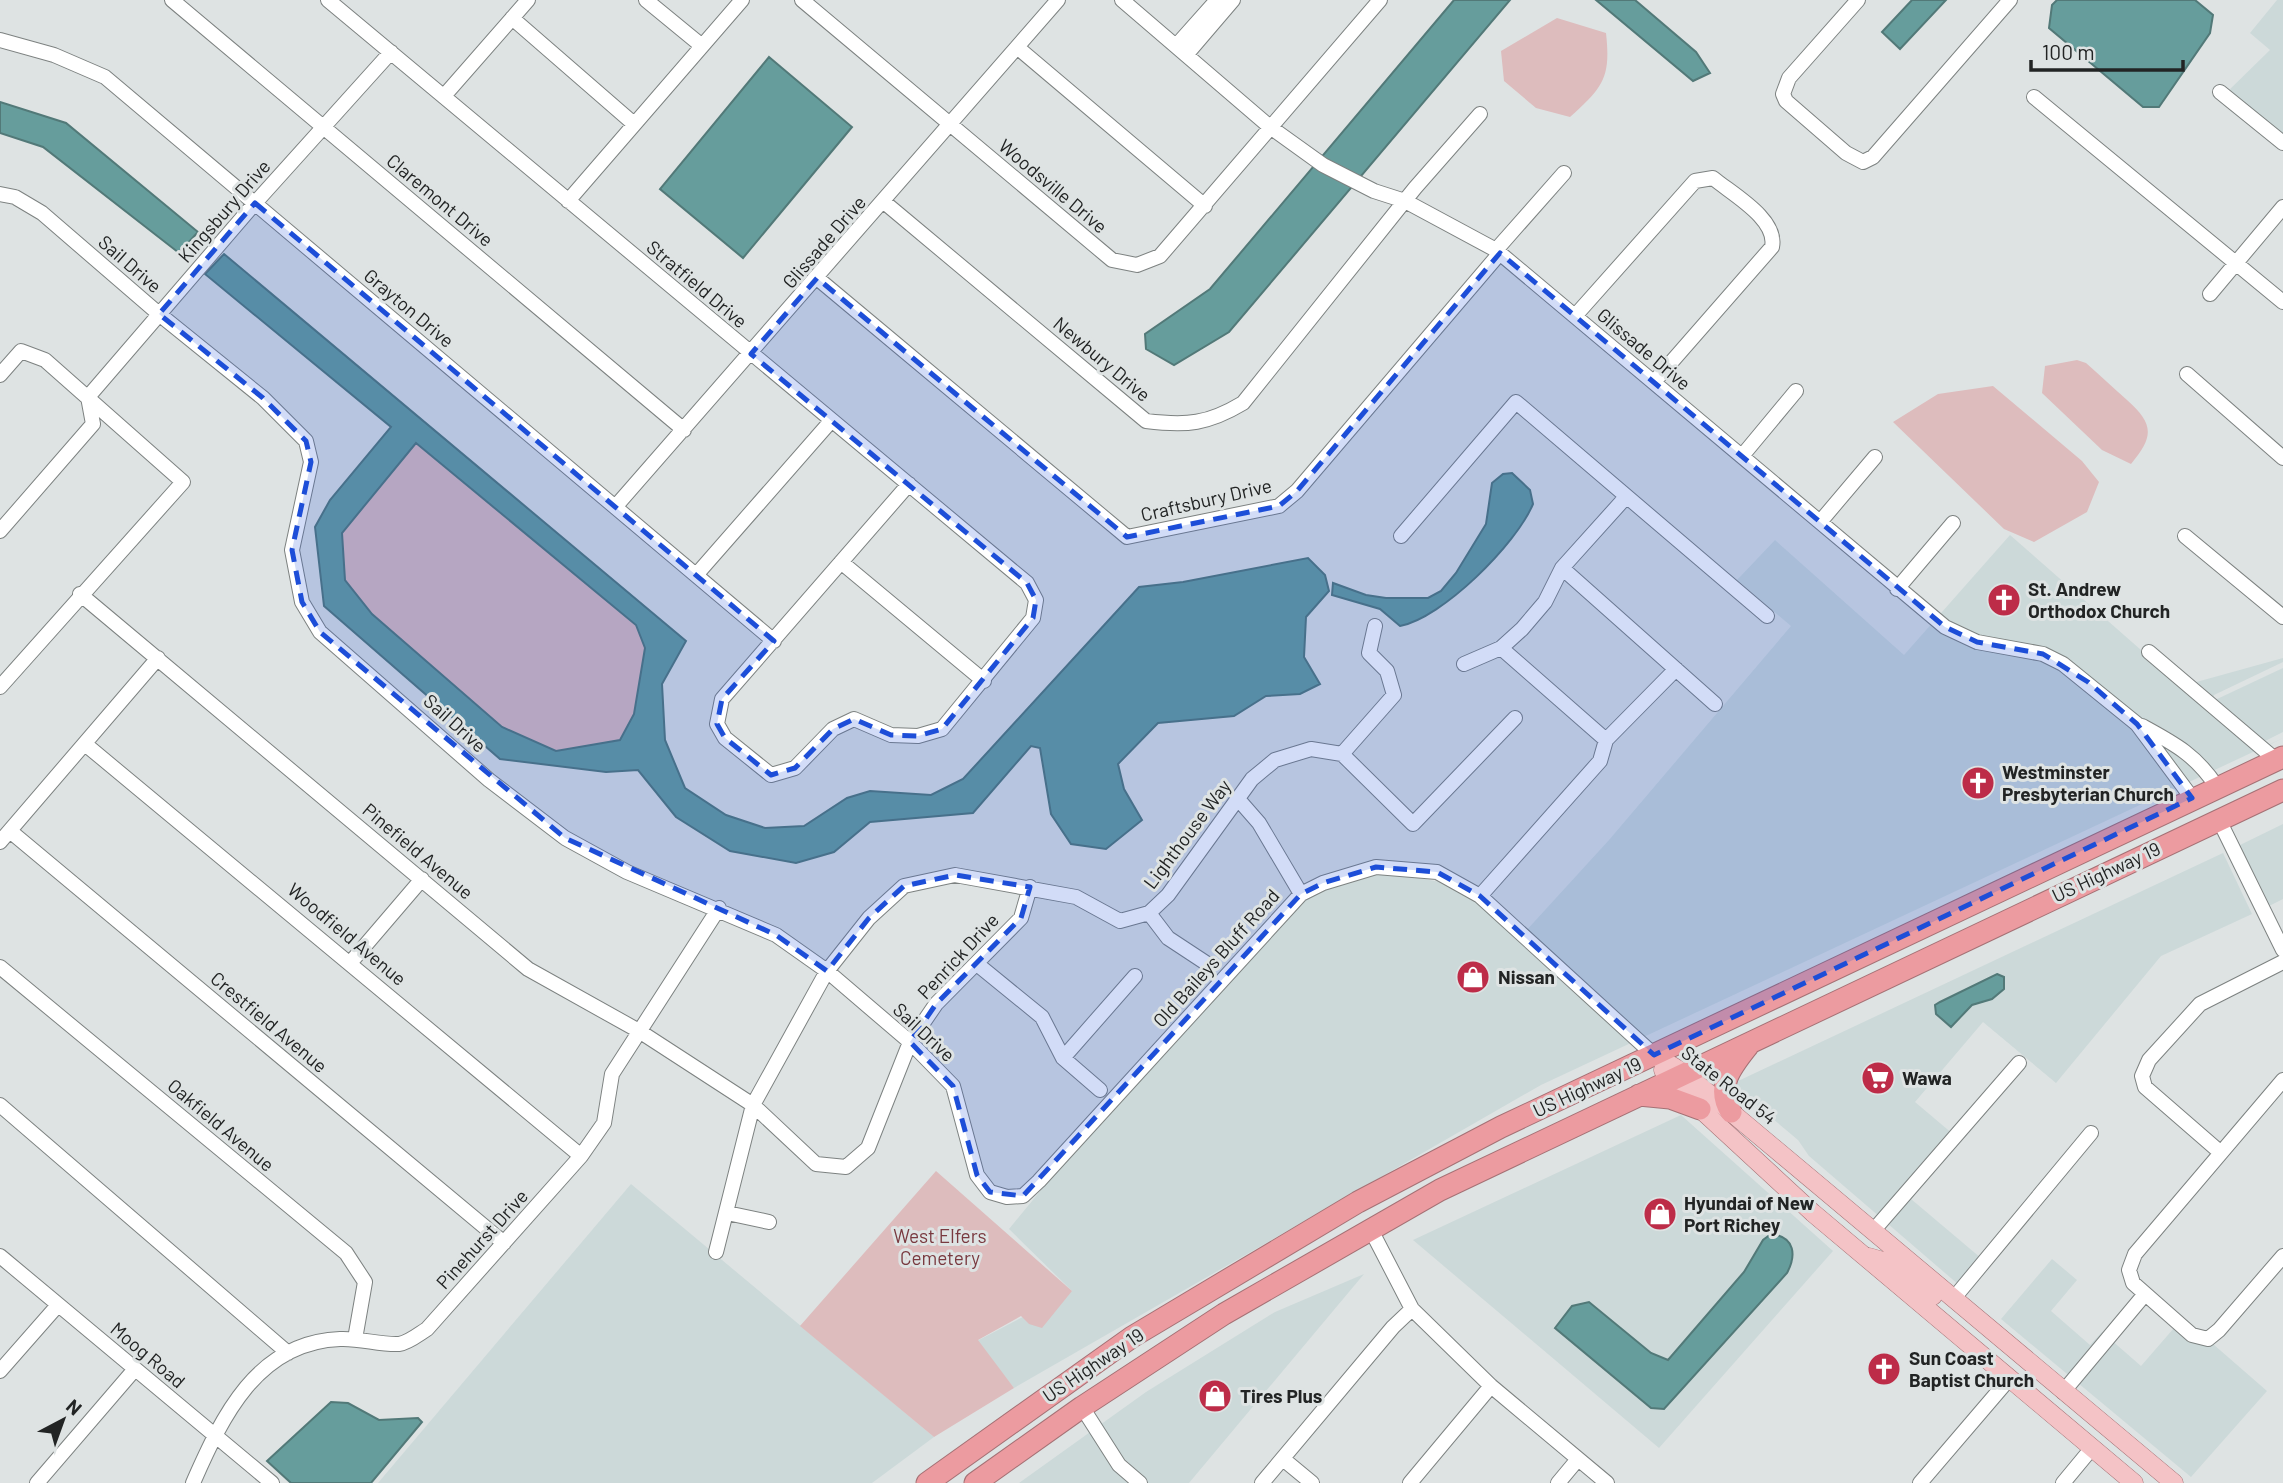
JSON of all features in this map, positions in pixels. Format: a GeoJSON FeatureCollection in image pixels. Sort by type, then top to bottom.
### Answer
{"type":"FeatureCollection","features":[{"type":"Feature","properties":{"kind":"highway","name":"US Highway 19"},"geometry":{"type":"LineString","coordinates":[[927,1483],[1062,1385],[1189,1301],[1361,1200],[1501,1127],[2279,758]]}},
{"type":"Feature","properties":{"kind":"highway"},"geometry":{"type":"LineString","coordinates":[[2055,895],[2111,858],[2193,819],[2212,802],[2217,788]]}},
{"type":"Feature","properties":{"kind":"highway","name":"US Highway 19"},"geometry":{"type":"LineString","coordinates":[[975,1483],[1082,1407],[1224,1314],[1370,1228],[1464,1178],[2055,895],[2283,790]]}},
{"type":"Feature","properties":{"kind":"highway"},"geometry":{"type":"LineString","coordinates":[[1731,1112],[1724,1097],[1726,1076],[1752,1042]]}},
{"type":"Feature","properties":{"kind":"highway"},"geometry":{"type":"LineString","coordinates":[[1637,1095],[1670,1098],[1700,1109]]}},
{"type":"Feature","properties":{"kind":"highway"},"geometry":{"type":"LineString","coordinates":[[1082,1407],[1087,1387],[1100,1372],[1157,1331],[1189,1301]]}},
{"type":"Feature","properties":{"kind":"highway"},"geometry":{"type":"LineString","coordinates":[[959,1483],[1054,1412],[1063,1402],[1062,1385]]}},
{"type":"Feature","properties":{"kind":"main road","name":"State Road 54"},"geometry":{"type":"LineString","coordinates":[[1654,1055],[1677,1077],[1700,1109],[1863,1256],[2134,1483]]}},
{"type":"Feature","properties":{"kind":"main road","name":"State Road 54"},"geometry":{"type":"LineString","coordinates":[[1677,1077],[1731,1112],[2174,1483]]}},
{"type":"Feature","properties":{"kind":"main road"},"geometry":{"type":"LineString","coordinates":[[1863,1256],[1893,1264],[1938,1299],[1957,1301]]}},
{"type":"Feature","properties":{"kind":"main road"},"geometry":{"type":"LineString","coordinates":[[1967,1343],[1989,1346],[2046,1389],[2063,1392]]}},
{"type":"Feature","properties":{"kind":"main road"},"geometry":{"type":"LineString","coordinates":[[2092,1448],[2111,1449],[2155,1483]]}},
{"type":"Feature","properties":{"kind":"street","name":"Claremont Drive"},"geometry":{"type":"LineString","coordinates":[[172,0],[684,430]]}},
{"type":"Feature","properties":{"kind":"street","name":"Stratfield Drive"},"geometry":{"type":"LineString","coordinates":[[328,0],[1027,583],[1036,600],[1033,618],[984,681]]}},
{"type":"Feature","properties":{"kind":"street"},"geometry":{"type":"LineString","coordinates":[[444,96],[528,0]]}},
{"type":"Feature","properties":{"kind":"street"},"geometry":{"type":"LineString","coordinates":[[646,0],[702,46]]}},
{"type":"Feature","properties":{"kind":"street"},"geometry":{"type":"LineString","coordinates":[[568,201],[742,0]]}},
{"type":"Feature","properties":{"kind":"street","name":"Woodsville Drive"},"geometry":{"type":"LineString","coordinates":[[802,0],[1112,260],[1137,265],[1160,256],[1380,0]]}},
{"type":"Feature","properties":{"kind":"street","name":"Glissade Drive"},"geometry":{"type":"LineString","coordinates":[[616,506],[1058,0]]}},
{"type":"Feature","properties":{"kind":"street","name":"Glissade Drive"},"geometry":{"type":"LineString","coordinates":[[1122,0],[1270,127],[1347,179],[1405,201],[1498,251],[1897,589],[1960,636],[2043,654],[2063,664],[2137,724],[2176,745],[2201,764],[2217,788]]}},
{"type":"Feature","properties":{"kind":"street"},"geometry":{"type":"LineString","coordinates":[[1205,22],[1217,0]]}},
{"type":"Feature","properties":{"kind":"street"},"geometry":{"type":"LineString","coordinates":[[1181,50],[1205,22],[1233,0]]}},
{"type":"Feature","properties":{"kind":"street"},"geometry":{"type":"LineString","coordinates":[[1858,0],[1789,78],[1783,94],[1786,101],[1846,153],[1863,162],[1873,157],[2010,0]]}},
{"type":"Feature","properties":{"kind":"street"},"geometry":{"type":"LineString","coordinates":[[512,18],[634,124]]}},
{"type":"Feature","properties":{"kind":"street","name":"Grayton Drive"},"geometry":{"type":"LineString","coordinates":[[0,40],[54,55],[105,77],[698,574],[774,641]]}},
{"type":"Feature","properties":{"kind":"street"},"geometry":{"type":"LineString","coordinates":[[1017,47],[1205,206]]}},
{"type":"Feature","properties":{"kind":"street","name":"Kingsbury Drive"},"geometry":{"type":"LineString","coordinates":[[88,397],[255,203],[391,52]]}},
{"type":"Feature","properties":{"kind":"street"},"geometry":{"type":"LineString","coordinates":[[2220,92],[2283,144]]}},
{"type":"Feature","properties":{"kind":"street"},"geometry":{"type":"LineString","coordinates":[[2034,97],[2283,302]]}},
{"type":"Feature","properties":{"kind":"street","name":"Newbury Drive"},"geometry":{"type":"LineString","coordinates":[[884,202],[1146,422],[1179,425],[1216,419],[1243,403],[1405,201],[1480,114]]}},
{"type":"Feature","properties":{"kind":"street"},"geometry":{"type":"LineString","coordinates":[[1498,251],[1564,173]]}},
{"type":"Feature","properties":{"kind":"street"},"geometry":{"type":"LineString","coordinates":[[1575,316],[1695,181],[1713,178],[1742,201],[1771,228],[1774,237],[1772,247],[1654,382]]}},
{"type":"Feature","properties":{"kind":"street","name":"Sail Drive"},"geometry":{"type":"LineString","coordinates":[[0,194],[15,197],[42,213],[262,398],[306,441],[311,462],[292,550],[303,601],[320,632],[489,780],[565,838],[627,872],[719,908],[776,935],[827,971],[910,1042],[953,1086],[977,1175],[990,1192],[1006,1197]]}},
{"type":"Feature","properties":{"kind":"street"},"geometry":{"type":"LineString","coordinates":[[2210,294],[2283,207]]}},
{"type":"Feature","properties":{"kind":"street","name":"Craftsbury Drive"},"geometry":{"type":"LineString","coordinates":[[817,278],[1127,537],[1279,506],[1297,491],[1498,251]]}},
{"type":"Feature","properties":{"kind":"street"},"geometry":{"type":"LineString","coordinates":[[0,376],[21,351],[45,360],[183,482],[80,594],[0,687]]}},
{"type":"Feature","properties":{"kind":"street"},"geometry":{"type":"LineString","coordinates":[[2187,373],[2283,458]]}},
{"type":"Feature","properties":{"kind":"street"},"geometry":{"type":"LineString","coordinates":[[1742,456],[1796,391]]}},
{"type":"Feature","properties":{"kind":"street"},"geometry":{"type":"LineString","coordinates":[[0,531],[93,424],[88,397]]}},
{"type":"Feature","properties":{"kind":"street"},"geometry":{"type":"LineString","coordinates":[[1401,536],[1516,402],[1625,498],[1767,616]]}},
{"type":"Feature","properties":{"kind":"street"},"geometry":{"type":"LineString","coordinates":[[698,574],[831,421]]}},
{"type":"Feature","properties":{"kind":"street"},"geometry":{"type":"LineString","coordinates":[[1820,522],[1875,457]]}},
{"type":"Feature","properties":{"kind":"street"},"geometry":{"type":"LineString","coordinates":[[841,562],[984,681],[942,729],[918,736],[891,735],[854,719],[832,729],[795,768],[771,775],[725,738],[717,724],[722,699],[774,641],[841,562],[909,484]]}},
{"type":"Feature","properties":{"kind":"street"},"geometry":{"type":"LineString","coordinates":[[1464,664],[1501,648],[1522,629],[1545,601],[1562,568],[1625,498]]}},
{"type":"Feature","properties":{"kind":"street"},"geometry":{"type":"LineString","coordinates":[[1897,589],[1953,523]]}},
{"type":"Feature","properties":{"kind":"street"},"geometry":{"type":"LineString","coordinates":[[2185,536],[2283,617]]}},
{"type":"Feature","properties":{"kind":"street"},"geometry":{"type":"LineString","coordinates":[[1562,568],[1715,704]]}},
{"type":"Feature","properties":{"kind":"street","name":"Pinefield Avenue"},"geometry":{"type":"LineString","coordinates":[[80,594],[528,969],[639,1031],[754,1105]]}},
{"type":"Feature","properties":{"kind":"street"},"geometry":{"type":"LineString","coordinates":[[1375,626],[1369,653],[1387,671],[1394,695],[1342,754],[1413,824],[1515,718]]}},
{"type":"Feature","properties":{"kind":"street"},"geometry":{"type":"LineString","coordinates":[[1501,648],[1606,740]]}},
{"type":"Feature","properties":{"kind":"street"},"geometry":{"type":"LineString","coordinates":[[2149,652],[2279,758]]}},
{"type":"Feature","properties":{"kind":"street"},"geometry":{"type":"LineString","coordinates":[[5,836],[158,658]]}},
{"type":"Feature","properties":{"kind":"street"},"geometry":{"type":"LineString","coordinates":[[1480,896],[1600,761],[1606,740],[1676,669]]}},
{"type":"Feature","properties":{"kind":"street","name":"Glissade Drive"},"geometry":{"type":"LineString","coordinates":[[2137,724],[2192,798]]}},
{"type":"Feature","properties":{"kind":"street","name":"Woodfield Avenue"},"geometry":{"type":"LineString","coordinates":[[85,744],[351,962],[581,1156]]}},
{"type":"Feature","properties":{"kind":"street","name":"Lighthouse Way"},"geometry":{"type":"LineString","coordinates":[[716,1252],[754,1105],[827,971],[869,918],[905,886],[955,875],[1076,897],[1120,920],[1149,913],[1168,895],[1252,779],[1275,760],[1311,749],[1342,754]]}},
{"type":"Feature","properties":{"kind":"street"},"geometry":{"type":"LineString","coordinates":[[1238,799],[1259,823],[1301,894]]}},
{"type":"Feature","properties":{"kind":"street"},"geometry":{"type":"LineString","coordinates":[[2219,820],[2283,950]]}},
{"type":"Feature","properties":{"kind":"street","name":"Crestfield Avenue"},"geometry":{"type":"LineString","coordinates":[[5,836],[504,1243]]}},
{"type":"Feature","properties":{"kind":"street","name":"Old Baileys Bluff Road"},"geometry":{"type":"LineString","coordinates":[[1006,1197],[1023,1196],[1039,1181],[1301,894],[1323,883],[1376,867],[1437,872],[1480,896],[1654,1055]]}},
{"type":"Feature","properties":{"kind":"street"},"geometry":{"type":"LineString","coordinates":[[351,962],[422,879]]}},
{"type":"Feature","properties":{"kind":"street","name":"Penrick Drive"},"geometry":{"type":"LineString","coordinates":[[754,1105],[816,1164],[846,1167],[869,1148],[910,1042],[936,1004],[1021,918],[1030,887]]}},
{"type":"Feature","properties":{"kind":"street","name":"Pinehurst Drive"},"geometry":{"type":"LineString","coordinates":[[193,1483],[231,1404],[246,1386],[288,1353],[315,1342],[355,1339],[401,1344],[427,1329],[581,1156],[604,1122],[612,1074],[719,908]]}},
{"type":"Feature","properties":{"kind":"street"},"geometry":{"type":"LineString","coordinates":[[1149,913],[1168,938],[1209,965]]}},
{"type":"Feature","properties":{"kind":"street"},"geometry":{"type":"LineString","coordinates":[[2221,1153],[2145,1087],[2142,1076],[2149,1060],[2200,1004],[2283,962]]}},
{"type":"Feature","properties":{"kind":"street"},"geometry":{"type":"LineString","coordinates":[[977,964],[1042,1017],[1063,1058],[1100,1090]]}},
{"type":"Feature","properties":{"kind":"street","name":"Oakfield Avenue"},"geometry":{"type":"LineString","coordinates":[[0,967],[346,1253],[365,1282],[355,1339]]}},
{"type":"Feature","properties":{"kind":"street"},"geometry":{"type":"LineString","coordinates":[[1063,1058],[1135,976]]}},
{"type":"Feature","properties":{"kind":"street"},"geometry":{"type":"LineString","coordinates":[[1874,1231],[2020,1063]]}},
{"type":"Feature","properties":{"kind":"street"},"geometry":{"type":"LineString","coordinates":[[2283,1080],[2135,1254],[2129,1270],[2133,1283],[2145,1294],[2192,1335],[2208,1339],[2220,1330],[2283,1256]]}},
{"type":"Feature","properties":{"kind":"street"},"geometry":{"type":"LineString","coordinates":[[0,1105],[288,1353]]}},
{"type":"Feature","properties":{"kind":"street"},"geometry":{"type":"LineString","coordinates":[[1957,1301],[2091,1133]]}},
{"type":"Feature","properties":{"kind":"street"},"geometry":{"type":"LineString","coordinates":[[727,1213],[769,1222]]}},
{"type":"Feature","properties":{"kind":"street"},"geometry":{"type":"LineString","coordinates":[[1370,1228],[1412,1309],[1491,1386],[1607,1483]]}},
{"type":"Feature","properties":{"kind":"street","name":"Moog Road"},"geometry":{"type":"LineString","coordinates":[[0,1256],[271,1483]]}},
{"type":"Feature","properties":{"kind":"street"},"geometry":{"type":"LineString","coordinates":[[2063,1392],[2145,1294]]}},
{"type":"Feature","properties":{"kind":"street"},"geometry":{"type":"LineString","coordinates":[[0,1371],[58,1305]]}},
{"type":"Feature","properties":{"kind":"street"},"geometry":{"type":"LineString","coordinates":[[1262,1483],[1393,1327],[1412,1309]]}},
{"type":"Feature","properties":{"kind":"street"},"geometry":{"type":"LineString","coordinates":[[37,1483],[135,1369]]}},
{"type":"Feature","properties":{"kind":"street"},"geometry":{"type":"LineString","coordinates":[[1920,1483],[2010,1378]]}},
{"type":"Feature","properties":{"kind":"street"},"geometry":{"type":"LineString","coordinates":[[1410,1483],[1491,1386]]}},
{"type":"Feature","properties":{"kind":"street"},"geometry":{"type":"LineString","coordinates":[[1082,1407],[1119,1465],[1140,1483]]}},
{"type":"Feature","properties":{"kind":"street"},"geometry":{"type":"LineString","coordinates":[[2063,1483],[2092,1448]]}},
{"type":"Feature","properties":{"kind":"street"},"geometry":{"type":"LineString","coordinates":[[1283,1459],[1312,1483]]}},
{"type":"Feature","properties":{"kind":"street"},"geometry":{"type":"LineString","coordinates":[[1558,1483],[1578,1459]]}},
{"type":"Feature","properties":{"kind":"highlighted area"},"geometry":{"type":"Polygon","coordinates":[[[255,203],[774,641],[722,699],[717,724],[725,738],[771,775],[795,768],[833,729],[854,719],[891,735],[918,736],[942,729],[1033,618],[1036,600],[1027,583],[751,354],[817,278],[1127,537],[1279,506],[1297,491],[1500,253],[1945,627],[1977,642],[2043,654],[2088,682],[2137,724],[2192,798],[1654,1055],[1480,896],[1437,872],[1376,867],[1323,883],[1301,894],[1023,1196],[990,1192],[977,1175],[953,1086],[910,1042],[936,1004],[1021,918],[1030,887],[955,875],[904,886],[869,918],[827,971],[776,935],[565,838],[320,632],[302,602],[292,550],[311,462],[306,441],[263,398],[159,314],[255,203]]]}},
{"type":"Feature","properties":{"kind":"shaded area"},"geometry":{"type":"Polygon","coordinates":[[[2277,0],[2283,0],[2283,141],[2226,93],[2270,50],[2250,33],[2277,0]]]}},
{"type":"Feature","properties":{"kind":"shaded area"},"geometry":{"type":"Polygon","coordinates":[[[2010,535],[2182,686],[2283,658],[2283,662],[2214,695],[2212,704],[2265,747],[1541,1085],[1014,1388],[977,1341],[1072,1291],[1009,1229],[1180,1021],[1319,882],[1383,871],[1466,887],[1523,934],[1609,840],[1791,626],[1737,580],[1775,540],[1904,655],[2010,535]]]}},
{"type":"Feature","properties":{"kind":"shaded area"},"geometry":{"type":"Polygon","coordinates":[[[2283,668],[2283,732],[2263,742],[2215,700],[2283,668]]]}},
{"type":"Feature","properties":{"kind":"shaded area"},"geometry":{"type":"Polygon","coordinates":[[[2283,824],[2283,899],[2269,906],[2240,845],[2283,824]]]}},
{"type":"Feature","properties":{"kind":"shaded area"},"geometry":{"type":"Polygon","coordinates":[[[2223,853],[2252,914],[2161,956],[2056,1083],[1983,1022],[1915,1102],[1960,1140],[1911,1199],[1988,1264],[1966,1291],[1809,1156],[1798,1140],[1741,1092],[1736,1082],[2223,853]]]}},
{"type":"Feature","properties":{"kind":"shaded area"},"geometry":{"type":"Polygon","coordinates":[[[1681,1115],[1833,1251],[1659,1448],[1413,1240],[1681,1115]]]}},
{"type":"Feature","properties":{"kind":"shaded area"},"geometry":{"type":"Polygon","coordinates":[[[631,1184],[934,1437],[872,1483],[378,1483],[631,1184]]]}},
{"type":"Feature","properties":{"kind":"shaded area"},"geometry":{"type":"Polygon","coordinates":[[[2052,1259],[2077,1280],[2051,1311],[2090,1345],[2102,1332],[2141,1366],[2174,1328],[2213,1344],[2267,1391],[2191,1477],[2001,1319],[2052,1259]]]}},
{"type":"Feature","properties":{"kind":"shaded area"},"geometry":{"type":"Polygon","coordinates":[[[1364,1274],[1189,1483],[1019,1483],[1146,1392],[1275,1312],[1364,1274]]]}},
{"type":"Feature","properties":{"kind":"green space"},"geometry":{"type":"Polygon","coordinates":[[[1557,18],[1606,33],[1607,61],[1602,81],[1590,98],[1570,117],[1536,108],[1504,81],[1501,51],[1557,18]]]}},
{"type":"Feature","properties":{"kind":"green space"},"geometry":{"type":"Polygon","coordinates":[[[2077,360],[2086,363],[2136,408],[2146,423],[2147,438],[2131,464],[2102,450],[2042,393],[2045,366],[2077,360]]]}},
{"type":"Feature","properties":{"kind":"green space"},"geometry":{"type":"Polygon","coordinates":[[[1993,386],[2082,461],[2099,482],[2087,512],[2034,542],[2004,529],[1893,422],[1938,394],[1993,386]]]}},
{"type":"Feature","properties":{"kind":"green space"},"geometry":{"type":"Polygon","coordinates":[[[416,443],[636,625],[645,648],[634,714],[620,740],[556,751],[502,727],[372,614],[345,580],[342,533],[416,443]]]}},
{"type":"Feature","properties":{"kind":"green space","name":"West Elfers Cemetery"},"geometry":{"type":"Polygon","coordinates":[[[936,1171],[1072,1291],[1042,1328],[1029,1324],[1021,1316],[978,1340],[1014,1388],[934,1437],[800,1326],[936,1171]]]}},
{"type":"Feature","properties":{"kind":"water"},"geometry":{"type":"Polygon","coordinates":[[[1454,0],[1510,0],[1229,332],[1174,365],[1146,349],[1145,334],[1210,289],[1454,0]]]}},
{"type":"Feature","properties":{"kind":"water"},"geometry":{"type":"Polygon","coordinates":[[[1596,0],[1635,0],[1696,52],[1710,73],[1693,81],[1596,0]]]}},
{"type":"Feature","properties":{"kind":"water"},"geometry":{"type":"Polygon","coordinates":[[[1912,0],[1946,0],[1900,49],[1882,32],[1912,0]]]}},
{"type":"Feature","properties":{"kind":"water"},"geometry":{"type":"Polygon","coordinates":[[[2057,0],[2195,0],[2213,15],[2210,33],[2159,107],[2143,107],[2049,28],[2052,5],[2057,0]]]}},
{"type":"Feature","properties":{"kind":"water"},"geometry":{"type":"Polygon","coordinates":[[[769,57],[852,127],[743,258],[660,189],[769,57]]]}},
{"type":"Feature","properties":{"kind":"water"},"geometry":{"type":"Polygon","coordinates":[[[0,102],[66,123],[198,232],[179,253],[43,147],[0,133],[0,102]]]}},
{"type":"Feature","properties":{"kind":"water"},"geometry":{"type":"Polygon","coordinates":[[[224,254],[686,641],[662,684],[665,740],[685,788],[726,815],[765,828],[804,826],[847,798],[870,791],[931,795],[963,779],[1139,587],[1183,582],[1308,558],[1325,575],[1329,591],[1306,617],[1304,657],[1320,684],[1300,694],[1266,696],[1234,716],[1158,723],[1118,764],[1124,789],[1142,820],[1106,849],[1071,844],[1051,814],[1040,748],[1031,746],[973,813],[870,822],[834,852],[796,863],[730,851],[676,817],[638,770],[606,772],[500,759],[324,606],[315,527],[330,500],[391,427],[205,274],[224,254]],[[416,443],[342,533],[345,580],[372,614],[502,727],[556,751],[620,740],[634,714],[645,648],[636,625],[416,443]]]}},
{"type":"Feature","properties":{"kind":"water"},"geometry":{"type":"Polygon","coordinates":[[[1512,473],[1530,490],[1533,504],[1524,521],[1495,559],[1456,595],[1436,609],[1400,626],[1380,609],[1332,595],[1333,583],[1366,595],[1386,598],[1428,598],[1441,591],[1456,573],[1486,524],[1492,483],[1503,474],[1512,473]]]}},
{"type":"Feature","properties":{"kind":"water"},"geometry":{"type":"Polygon","coordinates":[[[1997,974],[2004,977],[2004,989],[1992,999],[1972,1005],[1951,1027],[1936,1014],[1935,1005],[1997,974]]]}},
{"type":"Feature","properties":{"kind":"water"},"geometry":{"type":"Polygon","coordinates":[[[1771,1234],[1785,1239],[1792,1248],[1792,1260],[1787,1273],[1664,1409],[1651,1408],[1555,1328],[1572,1306],[1589,1302],[1651,1353],[1668,1360],[1744,1272],[1763,1240],[1771,1234]]]}},
{"type":"Feature","properties":{"kind":"water"},"geometry":{"type":"Polygon","coordinates":[[[331,1402],[348,1403],[379,1420],[418,1418],[422,1422],[371,1483],[291,1483],[267,1461],[331,1402]]]}},
{"type":"Feature","properties":{"kind":"place","name":"St. Andrew Orthodox Church"},"geometry":{"type":"Point","coordinates":[2004,600]}},
{"type":"Feature","properties":{"kind":"place","name":"Westminster Presbyterian Church"},"geometry":{"type":"Point","coordinates":[1978,783]}},
{"type":"Feature","properties":{"kind":"place","name":"Nissan"},"geometry":{"type":"Point","coordinates":[1473,977]}},
{"type":"Feature","properties":{"kind":"place","name":"Wawa"},"geometry":{"type":"Point","coordinates":[1878,1078]}},
{"type":"Feature","properties":{"kind":"place","name":"Hyundai of New Port Richey"},"geometry":{"type":"Point","coordinates":[1660,1214]}},
{"type":"Feature","properties":{"kind":"place","name":"Sun Coast Baptist Church"},"geometry":{"type":"Point","coordinates":[1884,1369]}},
{"type":"Feature","properties":{"kind":"place","name":"Tires Plus"},"geometry":{"type":"Point","coordinates":[1215,1396]}}]}
